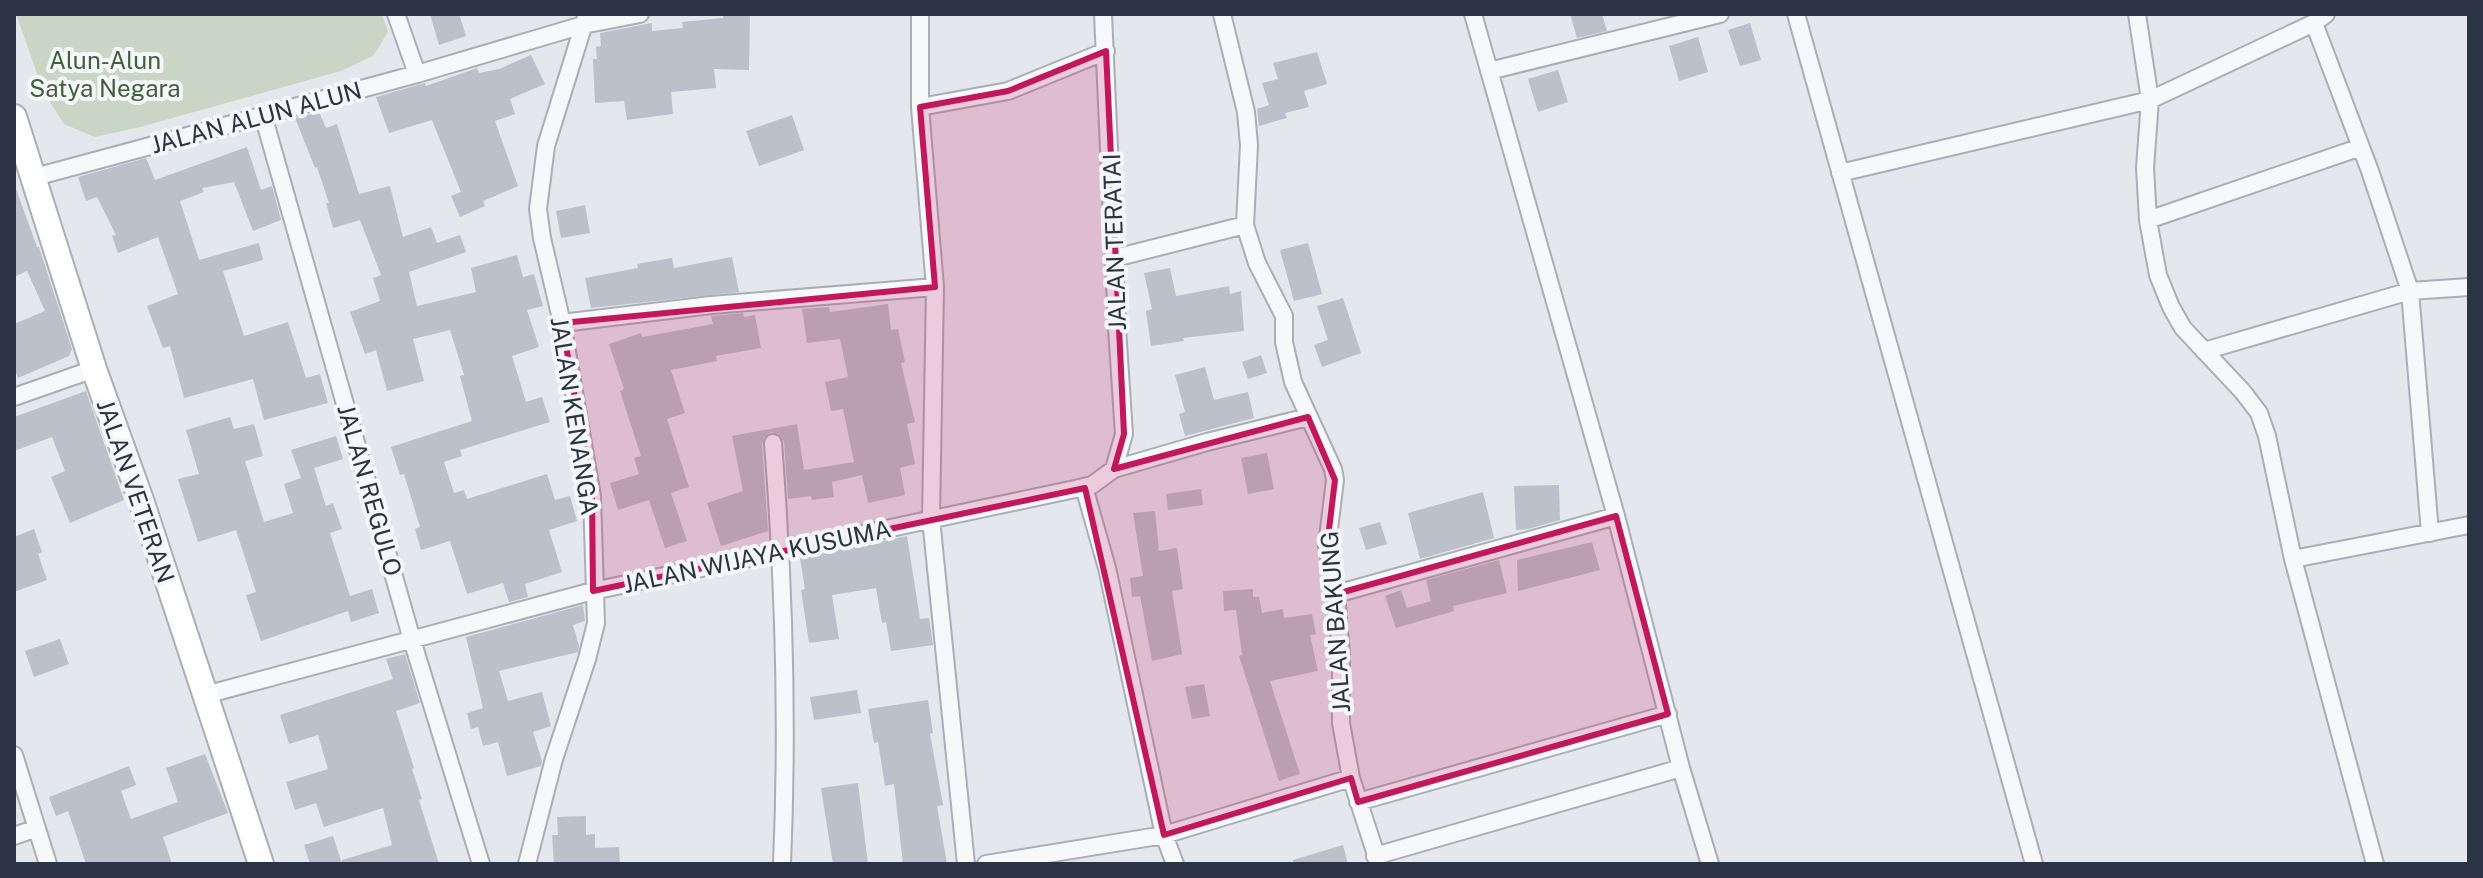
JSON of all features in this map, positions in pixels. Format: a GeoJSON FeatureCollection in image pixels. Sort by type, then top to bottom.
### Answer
{"type":"FeatureCollection","features":[{"type":"Feature","properties":{"kind":"main road","name":"JALAN VETERAN"},"geometry":{"type":"LineString","coordinates":[[14,117],[94,369],[141,500],[261,864]]}},
{"type":"Feature","properties":{"kind":"street"},"geometry":{"type":"LineString","coordinates":[[396,14],[417,74]]}},
{"type":"Feature","properties":{"kind":"street","name":"JALAN ALUN ALUN"},"geometry":{"type":"LineString","coordinates":[[35,177],[417,74],[585,20],[640,14]]}},
{"type":"Feature","properties":{"kind":"street"},"geometry":{"type":"LineString","coordinates":[[920,14],[920,107],[935,287],[931,519],[966,864]]}},
{"type":"Feature","properties":{"kind":"street","name":"JALAN TERATAI"},"geometry":{"type":"LineString","coordinates":[[1103,14],[1124,434],[1114,469]]}},
{"type":"Feature","properties":{"kind":"street","name":"JALAN BAKUNG"},"geometry":{"type":"LineString","coordinates":[[1222,14],[1246,112],[1249,145],[1245,225],[1257,263],[1284,316],[1289,370],[1333,469],[1335,480],[1327,546],[1336,594],[1341,655],[1341,723],[1351,778],[1377,860]]}},
{"type":"Feature","properties":{"kind":"street"},"geometry":{"type":"LineString","coordinates":[[1473,14],[1616,516],[1681,768],[1710,864]]}},
{"type":"Feature","properties":{"kind":"street"},"geometry":{"type":"LineString","coordinates":[[1489,71],[1720,14]]}},
{"type":"Feature","properties":{"kind":"street"},"geometry":{"type":"LineString","coordinates":[[1796,14],[2034,864]]}},
{"type":"Feature","properties":{"kind":"street"},"geometry":{"type":"LineString","coordinates":[[2137,14],[2150,100],[2145,168],[2148,220],[2158,275],[2183,328],[2259,413],[2267,436],[2293,559],[2375,864]]}},
{"type":"Feature","properties":{"kind":"street"},"geometry":{"type":"LineString","coordinates":[[1840,173],[2150,100],[2320,18],[2410,291],[2430,533]]}},
{"type":"Feature","properties":{"kind":"street","name":"JALAN KENANGA"},"geometry":{"type":"LineString","coordinates":[[527,864],[554,759],[596,623],[592,496],[562,323],[538,209],[546,146],[585,20]]}},
{"type":"Feature","properties":{"kind":"street"},"geometry":{"type":"LineString","coordinates":[[920,107],[1008,91],[1106,51]]}},
{"type":"Feature","properties":{"kind":"street","name":"JALAN REGULO"},"geometry":{"type":"LineString","coordinates":[[263,115],[412,640],[481,864]]}},
{"type":"Feature","properties":{"kind":"street"},"geometry":{"type":"LineString","coordinates":[[2148,220],[2361,147]]}},
{"type":"Feature","properties":{"kind":"street"},"geometry":{"type":"LineString","coordinates":[[1115,258],[1245,225]]}},
{"type":"Feature","properties":{"kind":"street"},"geometry":{"type":"LineString","coordinates":[[562,323],[711,305],[935,287]]}},
{"type":"Feature","properties":{"kind":"street"},"geometry":{"type":"LineString","coordinates":[[2204,351],[2410,291],[2469,287]]}},
{"type":"Feature","properties":{"kind":"street"},"geometry":{"type":"LineString","coordinates":[[14,397],[94,369]]}},
{"type":"Feature","properties":{"kind":"street","name":"JALAN WIJAYA KUSUMA"},"geometry":{"type":"LineString","coordinates":[[205,695],[593,591],[1092,485],[1114,469],[1308,417]]}},
{"type":"Feature","properties":{"kind":"street"},"geometry":{"type":"LineString","coordinates":[[773,443],[781,551],[786,765],[782,864]]}},
{"type":"Feature","properties":{"kind":"street"},"geometry":{"type":"LineString","coordinates":[[1084,487],[1107,568],[1164,835],[1175,864]]}},
{"type":"Feature","properties":{"kind":"street"},"geometry":{"type":"LineString","coordinates":[[1336,594],[1616,516]]}},
{"type":"Feature","properties":{"kind":"street"},"geometry":{"type":"LineString","coordinates":[[2293,559],[2469,525]]}},
{"type":"Feature","properties":{"kind":"street"},"geometry":{"type":"LineString","coordinates":[[1358,802],[1668,714]]}},
{"type":"Feature","properties":{"kind":"street"},"geometry":{"type":"LineString","coordinates":[[14,755],[48,864]]}},
{"type":"Feature","properties":{"kind":"street"},"geometry":{"type":"LineString","coordinates":[[1377,860],[1681,768]]}},
{"type":"Feature","properties":{"kind":"street"},"geometry":{"type":"LineString","coordinates":[[986,864],[1164,835],[1351,778]]}},
{"type":"Feature","properties":{"kind":"street"},"geometry":{"type":"LineString","coordinates":[[14,836],[37,828]]}},
{"type":"Feature","properties":{"kind":"highlighted area"},"geometry":{"type":"Polygon","coordinates":[[[1106,51],[1124,434],[1114,469],[1308,417],[1335,480],[1327,546],[1336,594],[1616,516],[1668,714],[1358,802],[1351,778],[1164,835],[1085,488],[593,591],[592,496],[562,323],[935,287],[920,107],[1008,91],[1106,51]]]}},
{"type":"Feature","properties":{"kind":"green space","name":"Alun-Alun Satya Negara"},"geometry":{"type":"Polygon","coordinates":[[[16,14],[382,14],[388,32],[373,56],[341,71],[95,137],[64,124],[44,93],[16,14]]]}},
{"type":"Feature","properties":{"kind":"building"},"geometry":{"type":"Polygon","coordinates":[[[430,14],[459,14],[466,36],[439,45],[430,14]]]}},
{"type":"Feature","properties":{"kind":"building"},"geometry":{"type":"Polygon","coordinates":[[[723,14],[750,14],[749,70],[714,69],[716,88],[671,92],[673,114],[627,120],[624,101],[595,103],[593,59],[597,59],[596,47],[601,46],[600,33],[652,23],[652,31],[683,28],[682,22],[723,18],[723,14]]]}},
{"type":"Feature","properties":{"kind":"building"},"geometry":{"type":"Polygon","coordinates":[[[1570,14],[1602,14],[1607,31],[1577,38],[1570,14]]]}},
{"type":"Feature","properties":{"kind":"building"},"geometry":{"type":"Polygon","coordinates":[[[1750,23],[1761,60],[1740,66],[1728,30],[1750,23]]]}},
{"type":"Feature","properties":{"kind":"building"},"geometry":{"type":"Polygon","coordinates":[[[1698,37],[1708,72],[1679,81],[1669,46],[1698,37]]]}},
{"type":"Feature","properties":{"kind":"building"},"geometry":{"type":"Polygon","coordinates":[[[1317,52],[1327,84],[1304,91],[1309,107],[1285,113],[1287,118],[1259,126],[1257,109],[1269,105],[1262,83],[1278,79],[1273,63],[1317,52]]]}},
{"type":"Feature","properties":{"kind":"building"},"geometry":{"type":"Polygon","coordinates":[[[531,55],[545,84],[510,99],[515,114],[495,121],[518,186],[483,201],[485,206],[460,217],[451,196],[461,192],[432,120],[389,133],[376,97],[425,83],[426,86],[477,68],[479,73],[499,69],[531,55]]]}},
{"type":"Feature","properties":{"kind":"building"},"geometry":{"type":"Polygon","coordinates":[[[1558,70],[1568,102],[1538,112],[1528,79],[1558,70]]]}},
{"type":"Feature","properties":{"kind":"building"},"geometry":{"type":"Polygon","coordinates":[[[319,112],[326,128],[337,124],[359,194],[390,186],[403,237],[431,227],[437,243],[460,235],[466,252],[409,272],[417,306],[476,292],[471,268],[517,255],[523,277],[534,274],[543,306],[527,310],[539,347],[512,356],[526,402],[542,397],[550,422],[460,450],[462,456],[444,462],[454,493],[464,490],[467,499],[547,474],[555,500],[570,496],[577,521],[549,530],[562,572],[525,584],[528,597],[509,602],[503,583],[467,594],[450,541],[421,550],[415,529],[420,527],[404,474],[400,475],[391,447],[472,421],[460,376],[464,375],[450,330],[413,339],[424,381],[387,391],[376,350],[365,354],[350,312],[380,301],[373,278],[381,275],[360,220],[333,228],[326,203],[329,203],[317,167],[295,118],[319,112]]]}},
{"type":"Feature","properties":{"kind":"building"},"geometry":{"type":"Polygon","coordinates":[[[792,115],[804,150],[759,166],[746,131],[792,115]]]}},
{"type":"Feature","properties":{"kind":"building"},"geometry":{"type":"Polygon","coordinates":[[[247,147],[261,190],[272,186],[281,220],[253,231],[234,182],[202,188],[204,192],[180,201],[199,260],[259,243],[263,260],[223,271],[244,336],[288,322],[306,378],[320,374],[328,403],[264,420],[253,379],[184,398],[170,346],[163,348],[147,306],[178,294],[158,237],[118,253],[112,236],[116,235],[97,197],[86,201],[78,177],[146,158],[155,180],[247,147]]]}},
{"type":"Feature","properties":{"kind":"building"},"geometry":{"type":"Polygon","coordinates":[[[16,189],[39,247],[72,349],[69,356],[18,378],[14,367],[14,324],[45,311],[27,271],[14,277],[16,189]]]}},
{"type":"Feature","properties":{"kind":"building"},"geometry":{"type":"Polygon","coordinates":[[[585,205],[590,233],[561,238],[556,211],[585,205]]]}},
{"type":"Feature","properties":{"kind":"building"},"geometry":{"type":"Polygon","coordinates":[[[1308,243],[1322,294],[1294,301],[1280,250],[1308,243]]]}},
{"type":"Feature","properties":{"kind":"building"},"geometry":{"type":"Polygon","coordinates":[[[732,257],[739,292],[591,308],[585,278],[672,258],[674,268],[732,257]]]}},
{"type":"Feature","properties":{"kind":"building"},"geometry":{"type":"Polygon","coordinates":[[[1170,268],[1176,296],[1229,286],[1230,294],[1241,291],[1244,331],[1183,338],[1184,341],[1151,346],[1146,311],[1152,309],[1144,273],[1170,268]]]}},
{"type":"Feature","properties":{"kind":"building"},"geometry":{"type":"Polygon","coordinates":[[[1343,298],[1361,353],[1322,367],[1314,345],[1328,340],[1317,306],[1343,298]]]}},
{"type":"Feature","properties":{"kind":"building"},"geometry":{"type":"Polygon","coordinates":[[[888,304],[891,330],[898,329],[905,362],[901,363],[915,422],[907,424],[915,464],[900,468],[905,495],[868,503],[862,475],[832,482],[834,497],[788,499],[784,441],[771,432],[762,444],[768,531],[721,546],[707,503],[743,491],[732,436],[797,424],[804,470],[854,462],[843,409],[831,411],[825,382],[848,377],[840,339],[807,343],[802,309],[829,307],[830,312],[888,304]]]}},
{"type":"Feature","properties":{"kind":"building"},"geometry":{"type":"Polygon","coordinates":[[[743,313],[744,317],[755,315],[761,348],[716,356],[717,361],[671,370],[685,413],[667,419],[689,487],[671,493],[687,541],[665,548],[649,500],[618,510],[610,483],[639,474],[634,458],[641,456],[609,344],[641,333],[642,337],[713,324],[711,316],[743,313]]]}},
{"type":"Feature","properties":{"kind":"building"},"geometry":{"type":"Polygon","coordinates":[[[1261,355],[1267,373],[1248,379],[1242,362],[1261,355]]]}},
{"type":"Feature","properties":{"kind":"building"},"geometry":{"type":"Polygon","coordinates":[[[1205,367],[1214,400],[1248,392],[1254,418],[1185,436],[1179,414],[1185,412],[1175,375],[1205,367]]]}},
{"type":"Feature","properties":{"kind":"building"},"geometry":{"type":"Polygon","coordinates":[[[86,391],[124,500],[70,523],[51,477],[65,471],[52,437],[14,451],[14,417],[86,391]]]}},
{"type":"Feature","properties":{"kind":"building"},"geometry":{"type":"Polygon","coordinates":[[[230,417],[234,429],[254,424],[263,456],[245,461],[264,522],[293,513],[284,484],[301,478],[291,450],[336,436],[343,459],[314,468],[326,506],[333,503],[342,529],[330,533],[350,596],[372,589],[379,613],[351,622],[348,611],[261,641],[246,595],[256,592],[236,530],[198,542],[178,479],[199,474],[186,430],[230,417]]]}},
{"type":"Feature","properties":{"kind":"building"},"geometry":{"type":"Polygon","coordinates":[[[1267,453],[1274,489],[1248,494],[1241,458],[1267,453]]]}},
{"type":"Feature","properties":{"kind":"building"},"geometry":{"type":"Polygon","coordinates":[[[1559,485],[1560,520],[1516,530],[1514,486],[1559,485]]]}},
{"type":"Feature","properties":{"kind":"building"},"geometry":{"type":"Polygon","coordinates":[[[1201,489],[1203,505],[1168,510],[1166,494],[1201,489]]]}},
{"type":"Feature","properties":{"kind":"building"},"geometry":{"type":"Polygon","coordinates":[[[1483,492],[1494,538],[1420,559],[1408,513],[1483,492]]]}},
{"type":"Feature","properties":{"kind":"building"},"geometry":{"type":"Polygon","coordinates":[[[1155,511],[1159,551],[1177,548],[1183,589],[1172,591],[1182,654],[1152,661],[1140,596],[1132,597],[1130,578],[1143,576],[1133,513],[1155,511]]]}},
{"type":"Feature","properties":{"kind":"building"},"geometry":{"type":"Polygon","coordinates":[[[1380,522],[1387,544],[1366,550],[1359,528],[1380,522]]]}},
{"type":"Feature","properties":{"kind":"building"},"geometry":{"type":"Polygon","coordinates":[[[34,529],[47,580],[14,592],[14,537],[34,529]]]}},
{"type":"Feature","properties":{"kind":"building"},"geometry":{"type":"Polygon","coordinates":[[[907,536],[920,619],[929,618],[933,645],[891,651],[876,588],[832,595],[839,639],[809,643],[800,558],[907,536]]]}},
{"type":"Feature","properties":{"kind":"building"},"geometry":{"type":"Polygon","coordinates":[[[1592,542],[1600,570],[1518,591],[1517,560],[1592,542]]]}},
{"type":"Feature","properties":{"kind":"building"},"geometry":{"type":"Polygon","coordinates":[[[1499,560],[1507,593],[1453,606],[1454,611],[1396,628],[1385,596],[1401,590],[1407,608],[1431,601],[1426,580],[1499,560]]]}},
{"type":"Feature","properties":{"kind":"building"},"geometry":{"type":"Polygon","coordinates":[[[1253,589],[1253,597],[1259,597],[1262,613],[1283,609],[1284,618],[1312,614],[1316,634],[1310,635],[1318,671],[1270,681],[1300,774],[1279,781],[1239,656],[1242,655],[1236,610],[1224,611],[1223,591],[1253,589]]]}},
{"type":"Feature","properties":{"kind":"building"},"geometry":{"type":"Polygon","coordinates":[[[583,605],[585,621],[573,625],[578,652],[499,671],[508,701],[542,692],[551,726],[533,732],[541,766],[507,776],[498,742],[483,746],[478,727],[471,729],[467,713],[483,708],[466,637],[583,605]]]}},
{"type":"Feature","properties":{"kind":"building"},"geometry":{"type":"Polygon","coordinates":[[[60,639],[69,664],[34,677],[25,651],[60,639]]]}},
{"type":"Feature","properties":{"kind":"building"},"geometry":{"type":"Polygon","coordinates":[[[405,654],[420,703],[396,711],[439,864],[342,864],[342,860],[392,845],[383,808],[324,827],[316,803],[295,810],[286,782],[328,769],[318,735],[289,744],[280,715],[393,679],[386,659],[405,654]]]}},
{"type":"Feature","properties":{"kind":"building"},"geometry":{"type":"Polygon","coordinates":[[[1204,684],[1210,716],[1192,719],[1185,687],[1204,684]]]}},
{"type":"Feature","properties":{"kind":"building"},"geometry":{"type":"Polygon","coordinates":[[[857,690],[861,713],[814,720],[810,697],[857,690]]]}},
{"type":"Feature","properties":{"kind":"building"},"geometry":{"type":"Polygon","coordinates":[[[928,700],[933,733],[930,734],[943,805],[937,806],[947,864],[903,864],[894,784],[885,786],[878,742],[874,743],[868,709],[928,700]]]}},
{"type":"Feature","properties":{"kind":"building"},"geometry":{"type":"Polygon","coordinates":[[[205,754],[228,813],[163,837],[172,864],[86,864],[68,811],[56,816],[49,797],[129,766],[136,785],[121,791],[131,819],[178,802],[166,768],[205,754]]]}},
{"type":"Feature","properties":{"kind":"building"},"geometry":{"type":"Polygon","coordinates":[[[858,783],[868,864],[833,864],[821,788],[858,783]]]}},
{"type":"Feature","properties":{"kind":"building"},"geometry":{"type":"Polygon","coordinates":[[[586,816],[586,835],[595,834],[595,848],[619,847],[620,864],[554,864],[552,835],[558,835],[557,817],[586,816]]]}},
{"type":"Feature","properties":{"kind":"building"},"geometry":{"type":"Polygon","coordinates":[[[333,836],[342,864],[310,864],[304,845],[333,836]]]}},
{"type":"Feature","properties":{"kind":"building"},"geometry":{"type":"Polygon","coordinates":[[[1343,845],[1348,864],[1293,864],[1293,860],[1343,845]]]}}]}
